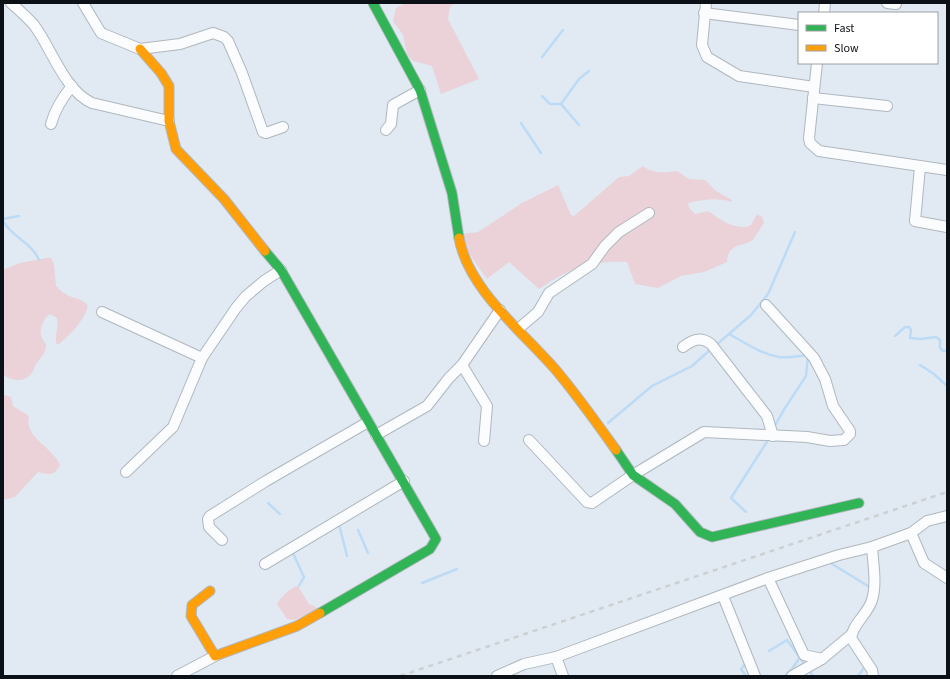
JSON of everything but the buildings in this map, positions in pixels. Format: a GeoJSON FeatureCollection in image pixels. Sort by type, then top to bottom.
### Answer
{"type":"FeatureCollection","features":[{"type":"Feature","properties":{"kind":"street"},"geometry":{"type":"LineString","coordinates":[[11,3],[34,25],[77,94],[92,103],[169,121]]}},
{"type":"Feature","properties":{"kind":"street"},"geometry":{"type":"LineString","coordinates":[[83,3],[100,33],[140,49],[161,73],[169,86],[169,121],[176,149],[224,199],[281,270],[368,422],[435,534],[435,542],[430,549],[297,626],[215,656],[178,676]]}},
{"type":"Feature","properties":{"kind":"street"},"geometry":{"type":"LineString","coordinates":[[373,3],[420,90],[452,193],[462,252],[472,273],[500,310],[585,406],[633,475],[675,504],[700,532],[712,537],[859,504]]}},
{"type":"Feature","properties":{"kind":"street"},"geometry":{"type":"LineString","coordinates":[[798,25],[705,8],[702,45],[707,57],[739,76],[814,87]]}},
{"type":"Feature","properties":{"kind":"street"},"geometry":{"type":"LineString","coordinates":[[140,49],[180,44],[213,33],[220,34],[228,41],[242,73],[263,132],[266,133],[283,128]]}},
{"type":"Feature","properties":{"kind":"street"},"geometry":{"type":"LineString","coordinates":[[817,64],[809,138],[810,143],[820,151],[947,170]]}},
{"type":"Feature","properties":{"kind":"street"},"geometry":{"type":"LineString","coordinates":[[51,124],[54,114],[62,99],[72,86]]}},
{"type":"Feature","properties":{"kind":"street"},"geometry":{"type":"LineString","coordinates":[[386,130],[391,124],[393,104],[420,90]]}},
{"type":"Feature","properties":{"kind":"street"},"geometry":{"type":"LineString","coordinates":[[813,98],[887,106]]}},
{"type":"Feature","properties":{"kind":"street"},"geometry":{"type":"LineString","coordinates":[[920,167],[916,221],[947,227]]}},
{"type":"Feature","properties":{"kind":"street"},"geometry":{"type":"LineString","coordinates":[[518,329],[538,312],[549,293],[592,264],[605,246],[618,232],[649,213]]}},
{"type":"Feature","properties":{"kind":"street"},"geometry":{"type":"LineString","coordinates":[[126,472],[173,428],[202,358],[246,296],[264,281],[281,270]]}},
{"type":"Feature","properties":{"kind":"street"},"geometry":{"type":"LineString","coordinates":[[528,440],[590,503],[596,502],[633,475],[704,432],[836,441],[844,440],[850,434],[850,431],[832,402],[825,379],[814,358],[766,305]]}},
{"type":"Feature","properties":{"kind":"street"},"geometry":{"type":"LineString","coordinates":[[376,435],[423,410],[462,364],[500,310]]}},
{"type":"Feature","properties":{"kind":"street"},"geometry":{"type":"LineString","coordinates":[[102,312],[202,358]]}},
{"type":"Feature","properties":{"kind":"street"},"geometry":{"type":"LineString","coordinates":[[683,347],[692,340],[697,339],[707,341],[711,344],[762,409],[770,422],[774,436]]}},
{"type":"Feature","properties":{"kind":"street"},"geometry":{"type":"LineString","coordinates":[[462,364],[487,406],[484,441]]}},
{"type":"Feature","properties":{"kind":"street"},"geometry":{"type":"LineString","coordinates":[[222,540],[209,527],[208,519],[210,516],[266,481],[368,422]]}},
{"type":"Feature","properties":{"kind":"street"},"geometry":{"type":"LineString","coordinates":[[265,564],[404,481]]}},
{"type":"Feature","properties":{"kind":"street"},"geometry":{"type":"LineString","coordinates":[[497,676],[524,664],[556,656],[723,596],[768,578],[839,555],[872,547],[911,533],[927,521],[947,516]]}},
{"type":"Feature","properties":{"kind":"street"},"geometry":{"type":"LineString","coordinates":[[911,533],[924,563],[947,578]]}},
{"type":"Feature","properties":{"kind":"street"},"geometry":{"type":"LineString","coordinates":[[792,676],[822,659],[852,634],[872,602],[874,584],[872,547]]}},
{"type":"Feature","properties":{"kind":"street"},"geometry":{"type":"LineString","coordinates":[[768,578],[800,652],[808,657],[822,659]]}},
{"type":"Feature","properties":{"kind":"street"},"geometry":{"type":"LineString","coordinates":[[210,591],[192,605],[191,616],[215,656]]}},
{"type":"Feature","properties":{"kind":"street"},"geometry":{"type":"LineString","coordinates":[[723,596],[754,676]]}},
{"type":"Feature","properties":{"kind":"street"},"geometry":{"type":"LineString","coordinates":[[852,634],[852,641],[872,670],[873,676]]}},
{"type":"Feature","properties":{"kind":"street"},"geometry":{"type":"LineString","coordinates":[[556,656],[563,676]]}},
{"type":"Feature","properties":{"kind":"shaded area"},"geometry":{"type":"Polygon","coordinates":[[[406,3],[455,3],[450,7],[448,19],[479,79],[441,94],[432,66],[413,61],[407,54],[403,35],[393,21],[396,8],[406,3]]]}},
{"type":"Feature","properties":{"kind":"shaded area"},"geometry":{"type":"Polygon","coordinates":[[[643,166],[655,172],[677,171],[689,179],[705,180],[716,191],[732,200],[732,202],[726,200],[710,200],[688,203],[689,208],[695,214],[708,211],[728,224],[745,227],[751,225],[757,214],[762,217],[764,223],[753,240],[736,246],[730,252],[727,262],[704,272],[681,276],[658,288],[635,284],[627,262],[591,264],[580,267],[560,276],[539,289],[509,262],[487,279],[465,248],[462,234],[478,232],[522,203],[558,185],[571,215],[574,216],[619,177],[629,176],[643,166]]]}},
{"type":"Feature","properties":{"kind":"shaded area"},"geometry":{"type":"Polygon","coordinates":[[[51,258],[54,264],[56,286],[63,292],[82,301],[88,306],[80,322],[58,345],[56,343],[58,324],[57,318],[50,314],[46,317],[42,324],[41,334],[46,347],[32,373],[25,379],[21,380],[9,378],[3,374],[3,270],[20,263],[51,258]]]}},
{"type":"Feature","properties":{"kind":"shaded area"},"geometry":{"type":"Polygon","coordinates":[[[3,394],[11,397],[13,406],[29,416],[28,423],[30,430],[52,453],[60,465],[56,471],[51,474],[38,472],[15,497],[3,500],[3,394]]]}},
{"type":"Feature","properties":{"kind":"shaded area"},"geometry":{"type":"Polygon","coordinates":[[[298,586],[309,604],[316,607],[317,610],[294,620],[287,619],[277,604],[286,593],[292,588],[298,586]]]}},
{"type":"Feature","properties":{"kind":"waterway"},"geometry":{"type":"LineString","coordinates":[[542,57],[563,30]]}},
{"type":"Feature","properties":{"kind":"waterway"},"geometry":{"type":"LineString","coordinates":[[542,96],[550,104],[561,104],[579,79],[589,71]]}},
{"type":"Feature","properties":{"kind":"waterway"},"geometry":{"type":"LineString","coordinates":[[561,104],[579,125]]}},
{"type":"Feature","properties":{"kind":"waterway"},"geometry":{"type":"LineString","coordinates":[[521,123],[541,153]]}},
{"type":"Feature","properties":{"kind":"waterway"},"geometry":{"type":"LineString","coordinates":[[3,219],[19,216]]}},
{"type":"Feature","properties":{"kind":"waterway"},"geometry":{"type":"LineString","coordinates":[[3,221],[11,231],[32,249],[39,260]]}},
{"type":"Feature","properties":{"kind":"waterway"},"geometry":{"type":"LineString","coordinates":[[715,346],[751,315],[768,294],[795,232]]}},
{"type":"Feature","properties":{"kind":"waterway"},"geometry":{"type":"LineString","coordinates":[[895,336],[905,327],[909,327],[911,330],[910,338],[920,339],[936,337],[940,340],[940,348],[943,351],[947,351]]}},
{"type":"Feature","properties":{"kind":"waterway"},"geometry":{"type":"LineString","coordinates":[[729,334],[766,353],[779,357],[808,355],[806,376],[774,427]]}},
{"type":"Feature","properties":{"kind":"waterway"},"geometry":{"type":"LineString","coordinates":[[608,423],[652,386],[692,366],[711,349]]}},
{"type":"Feature","properties":{"kind":"waterway"},"geometry":{"type":"LineString","coordinates":[[920,365],[934,374],[947,386]]}},
{"type":"Feature","properties":{"kind":"waterway"},"geometry":{"type":"LineString","coordinates":[[746,512],[731,498],[770,437]]}},
{"type":"Feature","properties":{"kind":"waterway"},"geometry":{"type":"LineString","coordinates":[[268,503],[280,514]]}},
{"type":"Feature","properties":{"kind":"waterway"},"geometry":{"type":"LineString","coordinates":[[339,524],[347,556]]}},
{"type":"Feature","properties":{"kind":"waterway"},"geometry":{"type":"LineString","coordinates":[[358,530],[368,553]]}},
{"type":"Feature","properties":{"kind":"waterway"},"geometry":{"type":"LineString","coordinates":[[292,551],[304,577],[299,586]]}},
{"type":"Feature","properties":{"kind":"waterway"},"geometry":{"type":"LineString","coordinates":[[829,562],[871,588]]}},
{"type":"Feature","properties":{"kind":"waterway"},"geometry":{"type":"LineString","coordinates":[[422,583],[457,569]]}},
{"type":"Feature","properties":{"kind":"waterway"},"geometry":{"type":"LineString","coordinates":[[769,651],[787,640],[806,666]]}},
{"type":"Feature","properties":{"kind":"waterway"},"geometry":{"type":"LineString","coordinates":[[785,676],[800,657]]}},
{"type":"Feature","properties":{"kind":"waterway"},"geometry":{"type":"LineString","coordinates":[[746,663],[741,669],[746,676]]}},
{"type":"Feature","properties":{"kind":"waterway"},"geometry":{"type":"LineString","coordinates":[[858,676],[866,665]]}},
{"type":"Feature","properties":{"kind":"waterway"},"geometry":{"type":"LineString","coordinates":[[809,670],[813,676]]}},
{"type":"Feature","properties":{"kind":"railway"},"geometry":{"type":"LineString","coordinates":[[400,676],[947,492]]}},
{"type":"Feature","properties":{"kind":"traffic: fast"},"geometry":{"type":"LineString","coordinates":[[373,3],[420,90],[452,193],[459,238]]}},
{"type":"Feature","properties":{"kind":"traffic: fast"},"geometry":{"type":"LineString","coordinates":[[265,251],[281,270],[436,539],[430,549],[320,613]]}},
{"type":"Feature","properties":{"kind":"traffic: fast"},"geometry":{"type":"LineString","coordinates":[[616,450],[633,475],[675,504],[700,532],[712,537],[859,503]]}},
{"type":"Feature","properties":{"kind":"traffic: slow"},"geometry":{"type":"LineString","coordinates":[[140,49],[161,73],[169,86],[169,121],[176,149],[224,199],[265,251]]}},
{"type":"Feature","properties":{"kind":"traffic: slow"},"geometry":{"type":"LineString","coordinates":[[459,238],[464,257],[473,275],[485,292],[512,324],[555,369],[616,450]]}},
{"type":"Feature","properties":{"kind":"traffic: slow"},"geometry":{"type":"LineString","coordinates":[[210,591],[192,605],[191,616],[215,656],[297,626],[320,613]]}}]}
